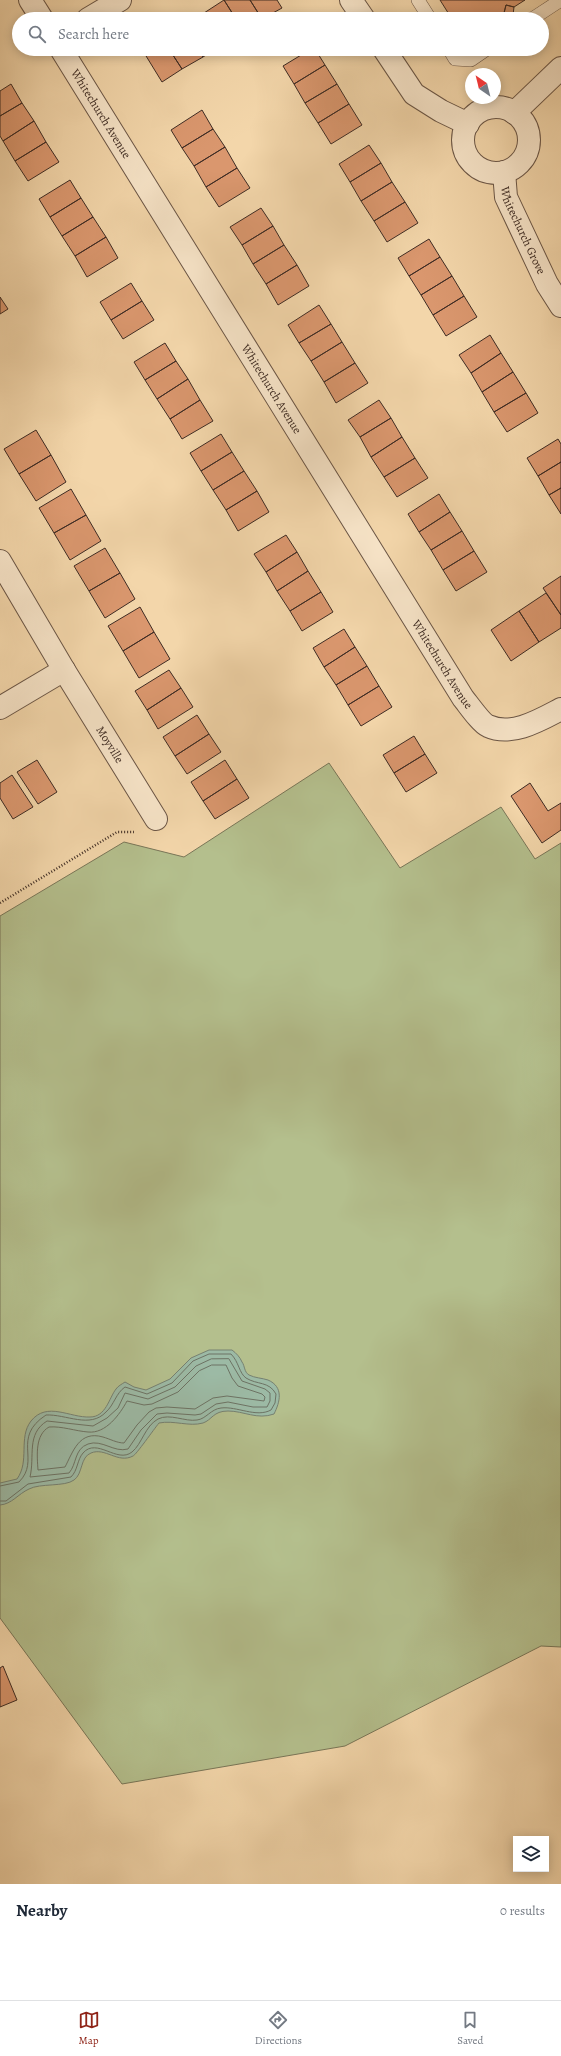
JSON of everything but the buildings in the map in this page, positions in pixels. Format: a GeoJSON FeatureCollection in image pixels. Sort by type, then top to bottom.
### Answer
{"type":"FeatureCollection","features":[{"type":"Feature","properties":{"kind":"street"},"geometry":{"type":"LineString","coordinates":[[30,0],[38,12]]}},
{"type":"Feature","properties":{"kind":"street"},"geometry":{"type":"LineString","coordinates":[[100,12],[120,0]]}},
{"type":"Feature","properties":{"kind":"street"},"geometry":{"type":"LineString","coordinates":[[352,0],[360,12]]}},
{"type":"Feature","properties":{"kind":"street","name":"Whitechurch Avenue"},"geometry":{"type":"LineString","coordinates":[[65,56],[458,691],[487,726],[510,730],[538,722],[561,708]]}},
{"type":"Feature","properties":{"kind":"street"},"geometry":{"type":"LineString","coordinates":[[389,56],[414,94],[441,111],[468,124]]}},
{"type":"Feature","properties":{"kind":"street"},"geometry":{"type":"LineString","coordinates":[[514,113],[561,68]]}},
{"type":"Feature","properties":{"kind":"street"},"geometry":{"type":"LineString","coordinates":[[504,108],[514,113],[522,120],[527,129],[529,140],[528,151],[514,168],[504,172],[494,173],[483,170],[474,164],[467,156],[464,145],[464,134],[468,124],[474,116],[483,110],[504,108]]}},
{"type":"Feature","properties":{"kind":"street","name":"Whitechurch Grove"},"geometry":{"type":"LineString","coordinates":[[504,172],[506,197],[544,277],[561,306]]}},
{"type":"Feature","properties":{"kind":"street","name":"Moyville"},"geometry":{"type":"LineString","coordinates":[[0,562],[64,670],[156,819]]}},
{"type":"Feature","properties":{"kind":"street"},"geometry":{"type":"LineString","coordinates":[[0,708],[64,670]]}},
{"type":"Feature","properties":{"kind":"lane"},"geometry":{"type":"LineString","coordinates":[[418,0],[426,12]]}},
{"type":"Feature","properties":{"kind":"lane"},"geometry":{"type":"LineString","coordinates":[[543,12],[561,0]]}},
{"type":"Feature","properties":{"kind":"lane"},"geometry":{"type":"LineString","coordinates":[[453,56],[455,59],[471,60],[477,56]]}},
{"type":"Feature","properties":{"kind":"path"},"geometry":{"type":"LineString","coordinates":[[0,903],[117,832],[135,832]]}},
{"type":"Feature","properties":{"kind":"green space"},"geometry":{"type":"Polygon","coordinates":[[[329,763],[400,868],[501,807],[535,859],[561,843],[561,1647],[541,1646],[345,1746],[122,1784],[0,1618],[0,916],[124,842],[184,857],[329,763]]]}},
{"type":"Feature","properties":{"kind":"water"},"geometry":{"type":"Polygon","coordinates":[[[209,1350],[232,1350],[240,1358],[247,1374],[273,1383],[279,1391],[278,1405],[274,1414],[268,1416],[256,1416],[234,1411],[223,1411],[219,1412],[206,1422],[198,1424],[170,1422],[159,1423],[135,1455],[122,1458],[101,1452],[91,1453],[85,1458],[79,1474],[74,1480],[65,1484],[34,1487],[25,1491],[12,1501],[0,1505],[0,1483],[17,1479],[21,1472],[24,1457],[25,1435],[31,1421],[37,1415],[51,1411],[82,1417],[95,1416],[103,1411],[116,1389],[125,1382],[134,1387],[146,1390],[170,1379],[191,1358],[209,1350]]]}}]}
